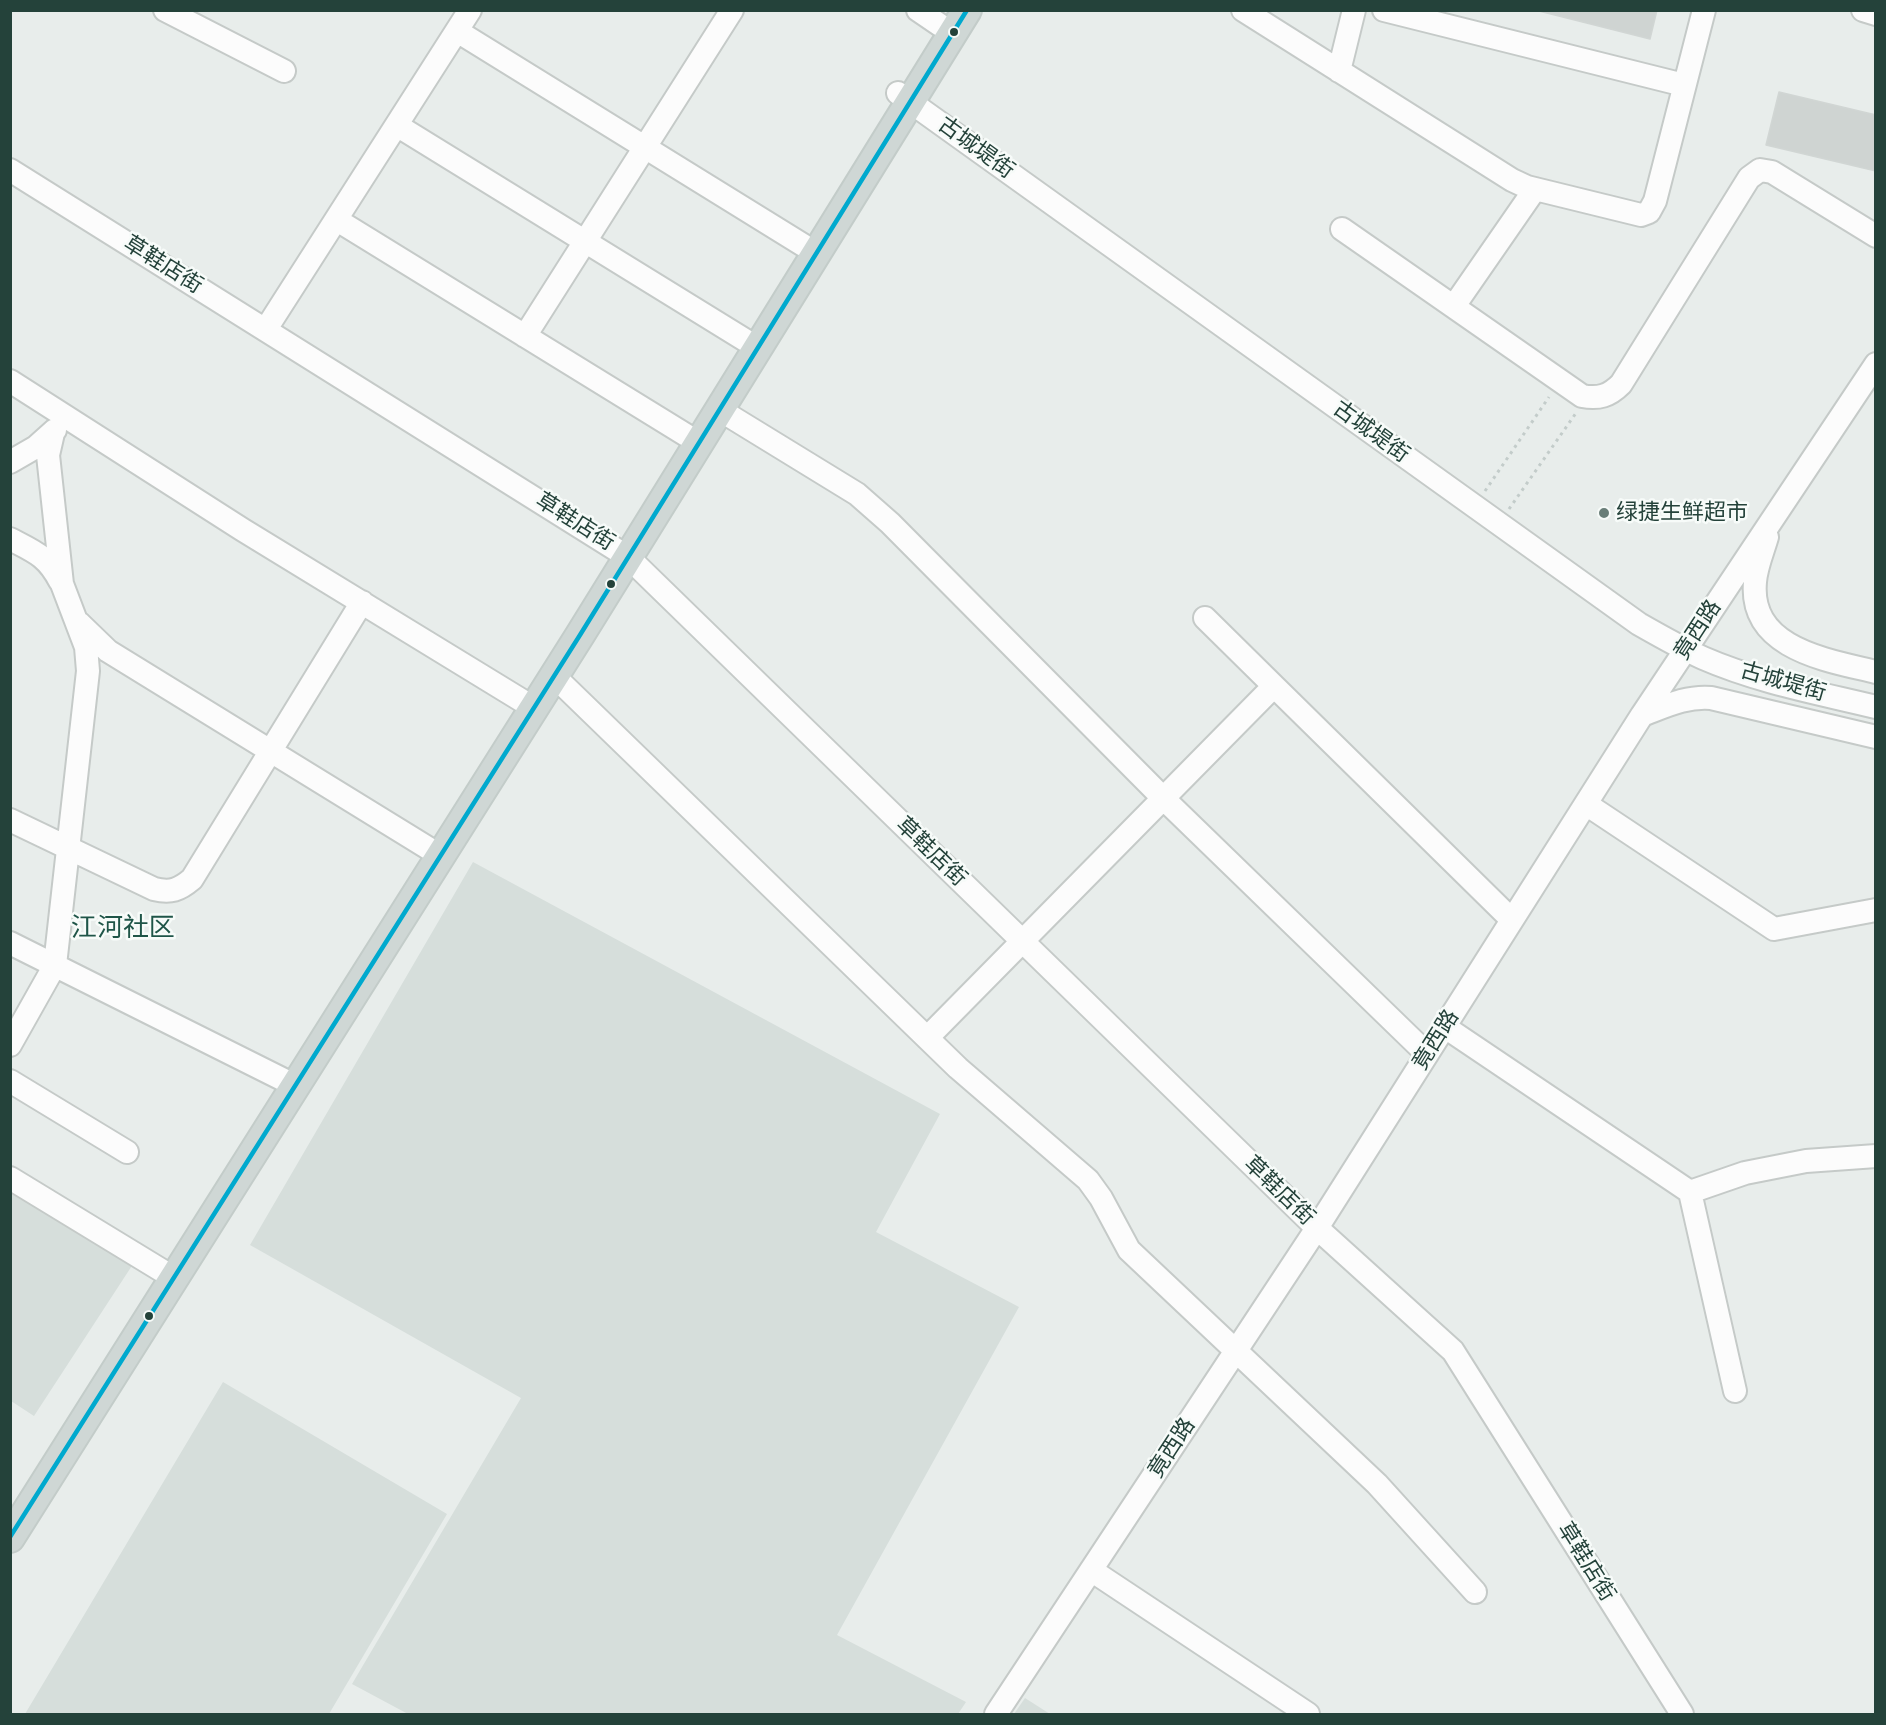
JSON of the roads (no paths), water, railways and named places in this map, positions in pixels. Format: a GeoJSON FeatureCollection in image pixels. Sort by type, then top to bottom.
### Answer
{"type":"FeatureCollection","features":[{"type":"Feature","properties":{"kind":"main road"},"geometry":{"type":"LineString","coordinates":[[10,1508],[161,1270],[289,1082],[554,676],[686,435],[803,245],[904,97],[967,10]]}},
{"type":"Feature","properties":{"kind":"main road"},"geometry":{"type":"LineString","coordinates":[[10,1538],[289,1082],[428,848],[521,700],[720,410],[904,97],[936,15]]}},
{"type":"Feature","properties":{"kind":"street"},"geometry":{"type":"LineString","coordinates":[[165,10],[284,71]]}},
{"type":"Feature","properties":{"kind":"street"},"geometry":{"type":"LineString","coordinates":[[266,329],[398,126],[470,10]]}},
{"type":"Feature","properties":{"kind":"street"},"geometry":{"type":"LineString","coordinates":[[525,336],[732,10]]}},
{"type":"Feature","properties":{"kind":"street"},"geometry":{"type":"LineString","coordinates":[[1243,10],[1512,180],[1535,189],[1641,215],[1649,212],[1655,201],[1704,10]]}},
{"type":"Feature","properties":{"kind":"street"},"geometry":{"type":"LineString","coordinates":[[1339,71],[1354,10]]}},
{"type":"Feature","properties":{"kind":"street"},"geometry":{"type":"LineString","coordinates":[[1384,10],[1684,85]]}},
{"type":"Feature","properties":{"kind":"street"},"geometry":{"type":"LineString","coordinates":[[1863,10],[1875,14]]}},
{"type":"Feature","properties":{"kind":"street"},"geometry":{"type":"LineString","coordinates":[[458,31],[803,245]]}},
{"type":"Feature","properties":{"kind":"street","name":"古城堤街"},"geometry":{"type":"LineString","coordinates":[[904,97],[1639,624],[1685,649],[1770,681],[1875,707]]}},
{"type":"Feature","properties":{"kind":"street"},"geometry":{"type":"LineString","coordinates":[[398,126],[745,340]]}},
{"type":"Feature","properties":{"kind":"street","name":"草鞋店街"},"geometry":{"type":"LineString","coordinates":[[10,170],[622,552],[1317,1228],[1453,1352],[1682,1714]]}},
{"type":"Feature","properties":{"kind":"street"},"geometry":{"type":"LineString","coordinates":[[1342,229],[1561,381],[1587,397],[1596,399],[1611,393],[1621,384],[1749,178],[1760,170],[1772,172],[1875,236]]}},
{"type":"Feature","properties":{"kind":"street"},"geometry":{"type":"LineString","coordinates":[[1454,306],[1535,189]]}},
{"type":"Feature","properties":{"kind":"street"},"geometry":{"type":"LineString","coordinates":[[337,220],[686,435]]}},
{"type":"Feature","properties":{"kind":"street","name":"竟西路"},"geometry":{"type":"LineString","coordinates":[[996,1714],[1317,1228],[1642,715],[1875,364]]}},
{"type":"Feature","properties":{"kind":"street"},"geometry":{"type":"LineString","coordinates":[[10,381],[59,424],[243,530],[521,700]]}},
{"type":"Feature","properties":{"kind":"street"},"geometry":{"type":"LineString","coordinates":[[720,410],[857,494],[890,522],[1163,798],[1427,1054]]}},
{"type":"Feature","properties":{"kind":"street"},"geometry":{"type":"LineString","coordinates":[[10,462],[36,447],[59,424]]}},
{"type":"Feature","properties":{"kind":"street"},"geometry":{"type":"LineString","coordinates":[[59,424],[48,455],[62,584]]}},
{"type":"Feature","properties":{"kind":"street"},"geometry":{"type":"LineString","coordinates":[[1773,515],[1755,581],[1756,604],[1767,628],[1785,644],[1808,656],[1875,672]]}},
{"type":"Feature","properties":{"kind":"street"},"geometry":{"type":"LineString","coordinates":[[10,539],[38,553],[50,563],[62,584],[86,647],[88,671],[55,965],[10,1045]]}},
{"type":"Feature","properties":{"kind":"street"},"geometry":{"type":"LineString","coordinates":[[10,820],[154,889],[167,892],[180,889],[192,879],[362,602]]}},
{"type":"Feature","properties":{"kind":"street"},"geometry":{"type":"LineString","coordinates":[[73,615],[86,633],[108,651],[428,848]]}},
{"type":"Feature","properties":{"kind":"street"},"geometry":{"type":"LineString","coordinates":[[1205,618],[1512,920]]}},
{"type":"Feature","properties":{"kind":"street"},"geometry":{"type":"LineString","coordinates":[[554,676],[958,1068],[1088,1180],[1101,1198],[1129,1250],[1377,1484],[1475,1592]]}},
{"type":"Feature","properties":{"kind":"street"},"geometry":{"type":"LineString","coordinates":[[927,1038],[1274,686]]}},
{"type":"Feature","properties":{"kind":"street"},"geometry":{"type":"LineString","coordinates":[[1642,715],[1680,700],[1696,697],[1711,698],[1875,737]]}},
{"type":"Feature","properties":{"kind":"street"},"geometry":{"type":"LineString","coordinates":[[1586,804],[1774,929],[1875,910]]}},
{"type":"Feature","properties":{"kind":"street"},"geometry":{"type":"LineString","coordinates":[[10,942],[289,1082]]}},
{"type":"Feature","properties":{"kind":"street"},"geometry":{"type":"LineString","coordinates":[[1445,1027],[1690,1192],[1736,1391]]}},
{"type":"Feature","properties":{"kind":"street"},"geometry":{"type":"LineString","coordinates":[[10,1081],[127,1152]]}},
{"type":"Feature","properties":{"kind":"street"},"geometry":{"type":"LineString","coordinates":[[1690,1192],[1744,1173],[1806,1161],[1875,1156]]}},
{"type":"Feature","properties":{"kind":"street"},"geometry":{"type":"LineString","coordinates":[[10,1178],[161,1270]]}},
{"type":"Feature","properties":{"kind":"street"},"geometry":{"type":"LineString","coordinates":[[1092,1570],[1308,1714]]}},
{"type":"Feature","properties":{"kind":"place","name":"绿捷生鲜超市"},"geometry":{"type":"Point","coordinates":[1604,513]}},
{"type":"Feature","properties":{"kind":"district","name":"江河社区"},"geometry":{"type":"Point","coordinates":[123,929]}}]}
